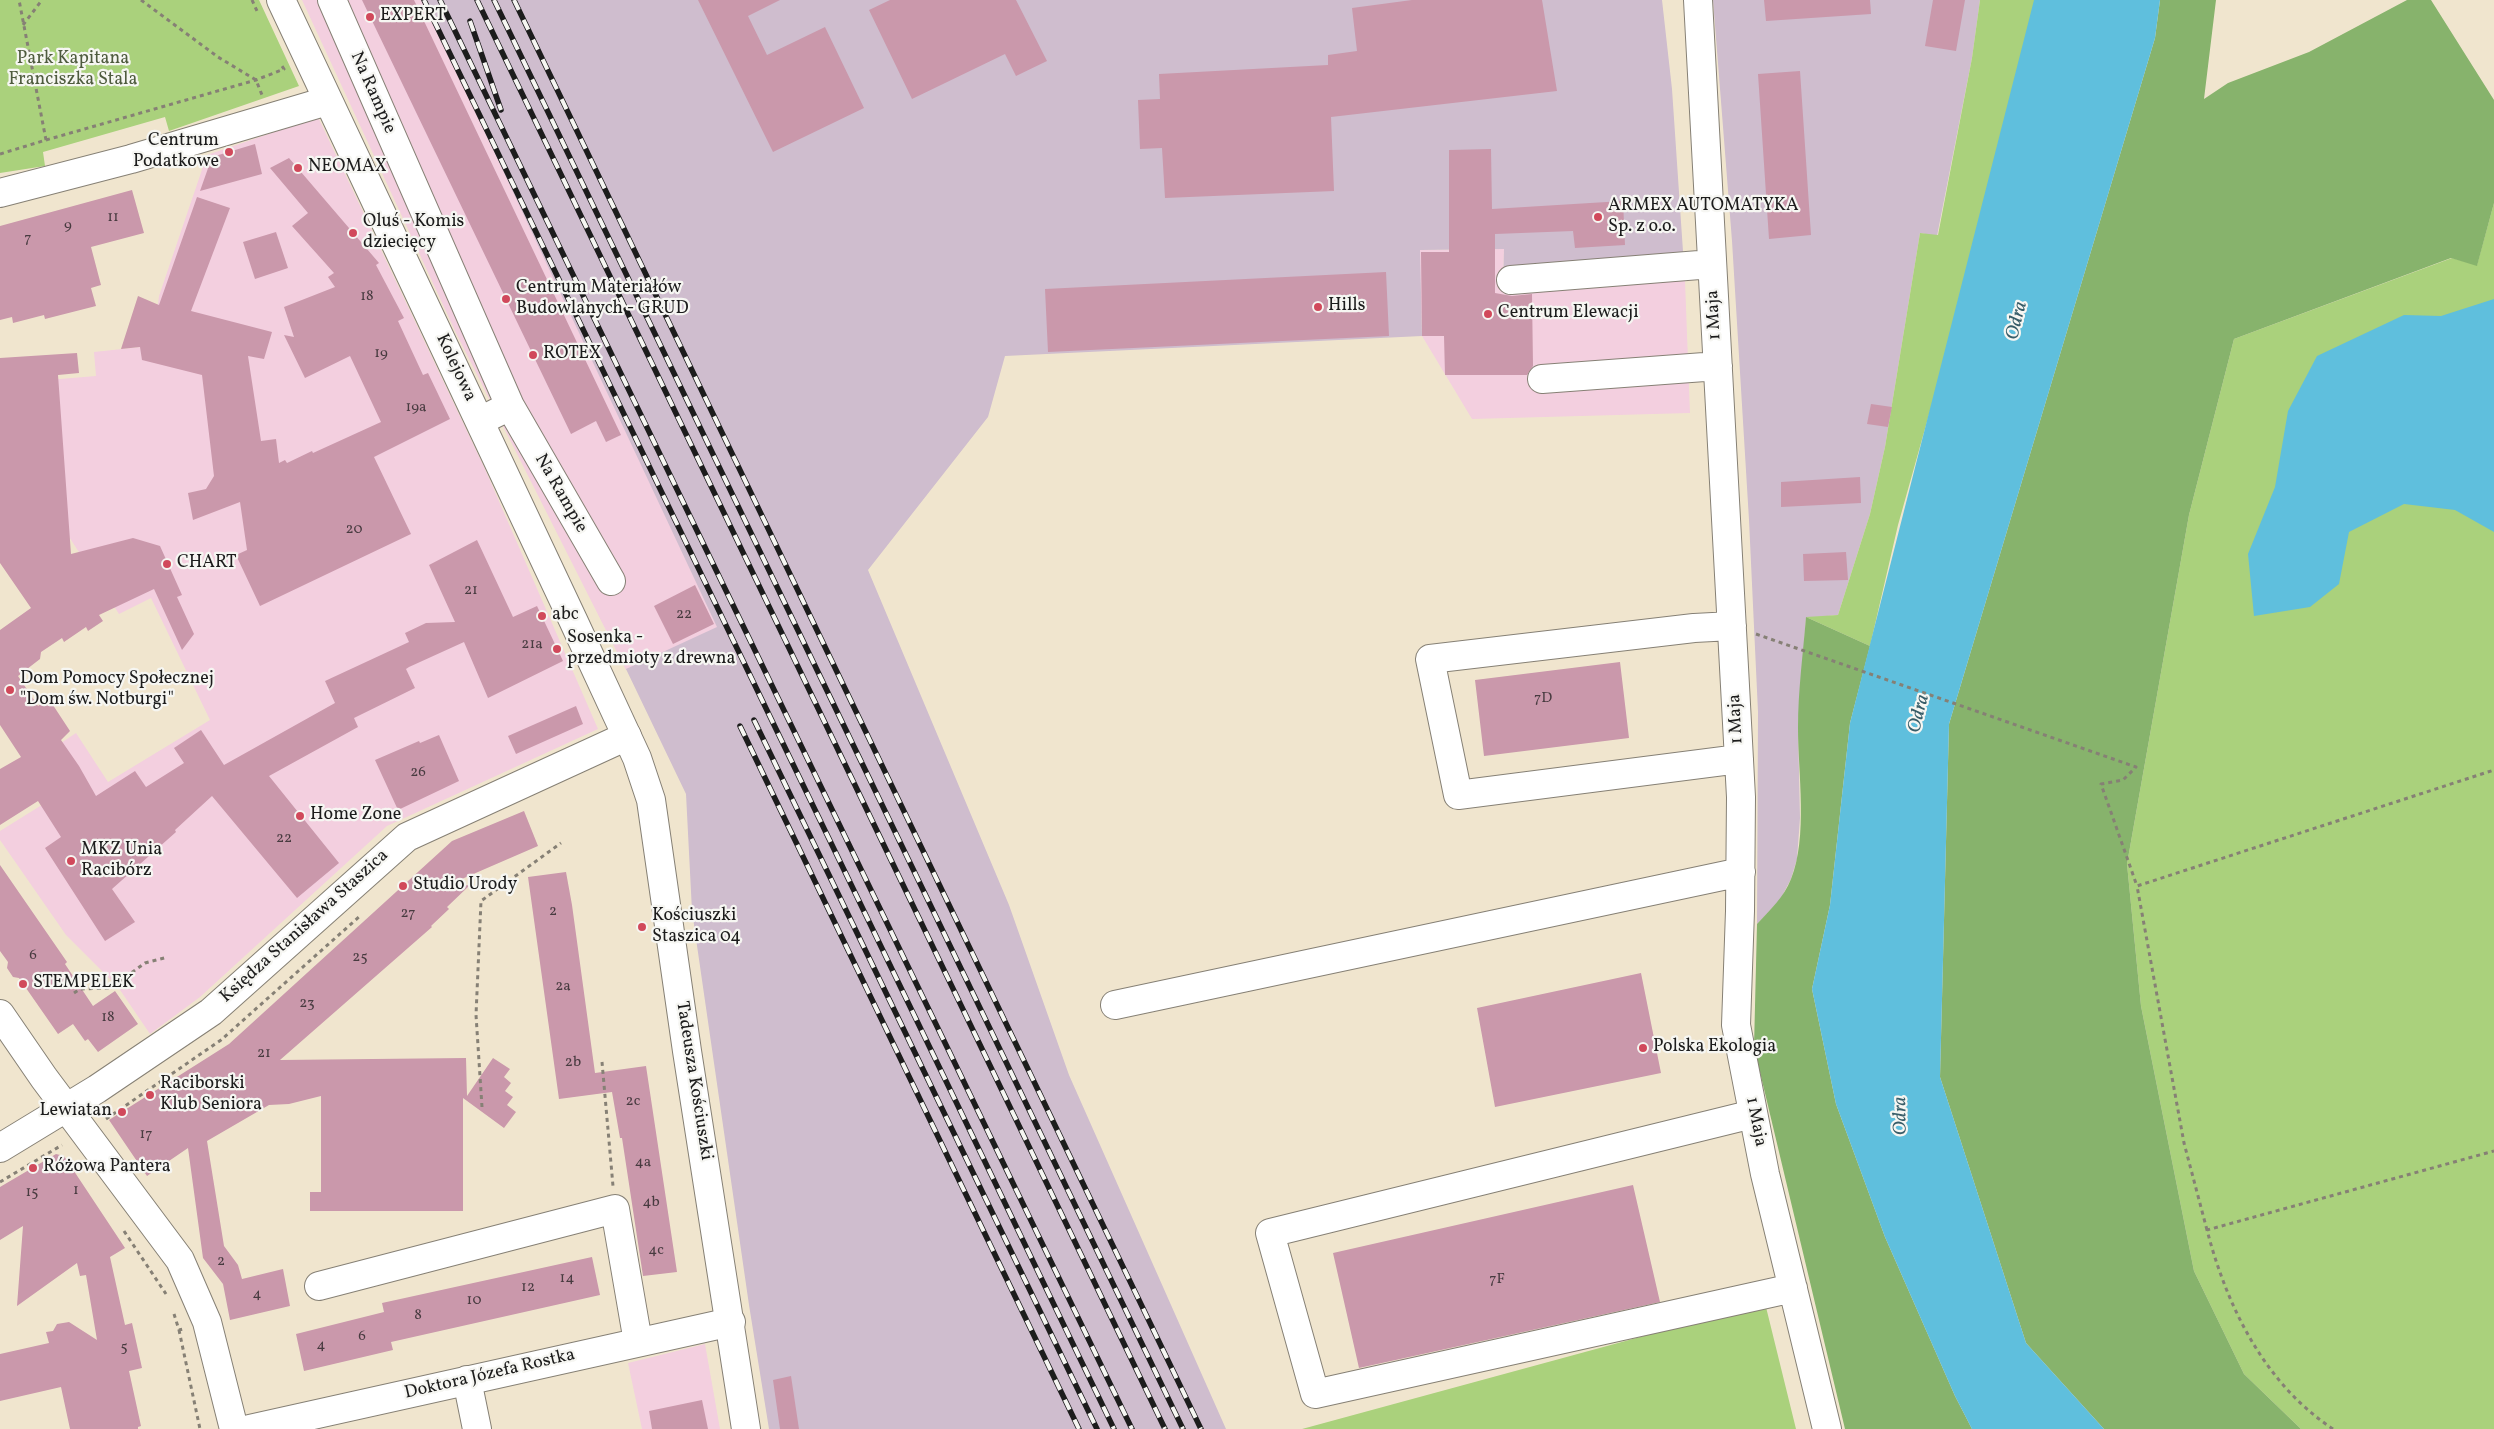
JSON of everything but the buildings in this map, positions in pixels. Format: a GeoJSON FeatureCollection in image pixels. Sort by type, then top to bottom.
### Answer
{"type":"FeatureCollection","features":[{"type":"Feature","properties":{"kind":"street","name":"Kolejowa"},"geometry":{"type":"LineString","coordinates":[[281,0],[627,736]]}},
{"type":"Feature","properties":{"kind":"street","name":"Na Rampie"},"geometry":{"type":"LineString","coordinates":[[332,0],[510,406],[611,582]]}},
{"type":"Feature","properties":{"kind":"street","name":"1 Maja"},"geometry":{"type":"LineString","coordinates":[[1698,0],[1739,759],[1741,872],[1736,1025],[1753,1114],[1827,1429]]}},
{"type":"Feature","properties":{"kind":"street"},"geometry":{"type":"LineString","coordinates":[[0,193],[132,159],[327,101]]}},
{"type":"Feature","properties":{"kind":"street"},"geometry":{"type":"LineString","coordinates":[[1511,280],[1712,264]]}},
{"type":"Feature","properties":{"kind":"street"},"geometry":{"type":"LineString","coordinates":[[1542,379],[1718,366]]}},
{"type":"Feature","properties":{"kind":"street"},"geometry":{"type":"LineString","coordinates":[[480,421],[510,406]]}},
{"type":"Feature","properties":{"kind":"street"},"geometry":{"type":"LineString","coordinates":[[1732,626],[1694,628],[1430,658],[1458,795],[1739,759]]}},
{"type":"Feature","properties":{"kind":"street","name":"Księdza Stanisława Staszica"},"geometry":{"type":"LineString","coordinates":[[0,1148],[67,1108],[211,1012],[407,836],[627,736]]}},
{"type":"Feature","properties":{"kind":"street","name":"Tadeusza Kościuszki"},"geometry":{"type":"LineString","coordinates":[[627,736],[651,800],[687,1051],[746,1429]]}},
{"type":"Feature","properties":{"kind":"street"},"geometry":{"type":"LineString","coordinates":[[1115,1005],[1741,872]]}},
{"type":"Feature","properties":{"kind":"street"},"geometry":{"type":"LineString","coordinates":[[0,1014],[180,1260],[207,1322],[234,1429]]}},
{"type":"Feature","properties":{"kind":"street"},"geometry":{"type":"LineString","coordinates":[[1753,1114],[1270,1234],[1315,1394],[1793,1288]]}},
{"type":"Feature","properties":{"kind":"street"},"geometry":{"type":"LineString","coordinates":[[319,1286],[615,1209],[638,1342]]}},
{"type":"Feature","properties":{"kind":"street","name":"Doktora Józefa Rostka"},"geometry":{"type":"LineString","coordinates":[[250,1429],[730,1322]]}},
{"type":"Feature","properties":{"kind":"street"},"geometry":{"type":"LineString","coordinates":[[467,1380],[477,1429]]}},
{"type":"Feature","properties":{"kind":"path"},"geometry":{"type":"LineString","coordinates":[[19,0],[46,140]]}},
{"type":"Feature","properties":{"kind":"path"},"geometry":{"type":"LineString","coordinates":[[23,26],[42,0]]}},
{"type":"Feature","properties":{"kind":"path"},"geometry":{"type":"LineString","coordinates":[[141,0],[218,57],[256,80]]}},
{"type":"Feature","properties":{"kind":"path"},"geometry":{"type":"LineString","coordinates":[[252,0],[260,17]]}},
{"type":"Feature","properties":{"kind":"path"},"geometry":{"type":"LineString","coordinates":[[0,154],[256,80],[284,69],[280,60]]}},
{"type":"Feature","properties":{"kind":"path"},"geometry":{"type":"LineString","coordinates":[[1732,626],[2136,767],[2123,780],[2101,784],[2137,886],[2184,1143],[2216,1266],[2238,1319],[2267,1365],[2314,1416],[2333,1429]]}},
{"type":"Feature","properties":{"kind":"path"},"geometry":{"type":"LineString","coordinates":[[2137,886],[2494,770]]}},
{"type":"Feature","properties":{"kind":"path"},"geometry":{"type":"LineString","coordinates":[[482,1107],[476,1014],[481,901],[561,843]]}},
{"type":"Feature","properties":{"kind":"path"},"geometry":{"type":"LineString","coordinates":[[100,1123],[222,1040],[365,911]]}},
{"type":"Feature","properties":{"kind":"path"},"geometry":{"type":"LineString","coordinates":[[74,993],[80,989],[110,988],[145,964],[168,957]]}},
{"type":"Feature","properties":{"kind":"path"},"geometry":{"type":"LineString","coordinates":[[602,1062],[615,1209]]}},
{"type":"Feature","properties":{"kind":"path"},"geometry":{"type":"LineString","coordinates":[[0,1182],[58,1147]]}},
{"type":"Feature","properties":{"kind":"path"},"geometry":{"type":"LineString","coordinates":[[2207,1230],[2494,1151]]}},
{"type":"Feature","properties":{"kind":"path"},"geometry":{"type":"LineString","coordinates":[[179,1330],[200,1429]]}},
{"type":"Feature","properties":{"kind":"shaded area"},"geometry":{"type":"Polygon","coordinates":[[[302,0],[426,0],[719,629],[626,670],[456,333],[302,0]]]}},
{"type":"Feature","properties":{"kind":"shaded area"},"geometry":{"type":"Polygon","coordinates":[[[423,0],[1662,0],[1672,89],[1685,281],[1503,291],[1504,249],[1420,250],[1422,336],[1005,356],[988,417],[868,570],[1009,905],[1069,1075],[1226,1429],[769,1429],[749,1305],[692,911],[686,794],[626,669],[717,627],[423,0]]]}},
{"type":"Feature","properties":{"kind":"shaded area"},"geometry":{"type":"Polygon","coordinates":[[[1713,0],[1980,0],[1972,58],[1937,236],[1920,233],[1885,447],[1870,514],[1838,615],[1806,618],[1798,726],[1800,818],[1797,859],[1791,879],[1780,900],[1757,924],[1758,712],[1749,520],[1732,241],[1713,0]]]}},
{"type":"Feature","properties":{"kind":"shaded area"},"geometry":{"type":"Polygon","coordinates":[[[318,117],[485,469],[598,729],[387,826],[200,997],[150,1034],[118,987],[66,935],[0,840],[0,831],[45,803],[22,769],[76,733],[108,782],[210,720],[151,598],[119,614],[62,526],[0,510],[0,384],[96,376],[94,352],[141,347],[158,304],[159,296],[207,155],[318,117]]]}},
{"type":"Feature","properties":{"kind":"shaded area"},"geometry":{"type":"Polygon","coordinates":[[[1504,249],[1503,291],[1685,281],[1690,413],[1472,419],[1422,336],[1419,250],[1504,249]]]}},
{"type":"Feature","properties":{"kind":"shaded area"},"geometry":{"type":"Polygon","coordinates":[[[705,1344],[720,1429],[642,1429],[628,1363],[705,1344]]]}},
{"type":"Feature","properties":{"kind":"green space","name":"Park Kapitana Franciszka Stala"},"geometry":{"type":"Polygon","coordinates":[[[0,0],[259,0],[299,86],[169,131],[165,117],[43,152],[45,166],[0,173],[0,0]]]}},
{"type":"Feature","properties":{"kind":"green space"},"geometry":{"type":"Polygon","coordinates":[[[1980,0],[2035,0],[1944,361],[1898,525],[1870,646],[1806,617],[1838,615],[1870,514],[1885,447],[1920,233],[1938,235],[1972,58],[1980,0]]]}},
{"type":"Feature","properties":{"kind":"green space"},"geometry":{"type":"Polygon","coordinates":[[[2160,0],[2216,0],[2204,99],[2228,83],[2309,52],[2407,0],[2431,0],[2494,100],[2494,203],[2477,266],[2451,258],[2234,339],[2189,515],[2127,864],[2141,1006],[2194,1271],[2244,1374],[2301,1429],[2104,1429],[2026,1343],[1940,1077],[1949,724],[2155,38],[2160,0]]]}},
{"type":"Feature","properties":{"kind":"green space"},"geometry":{"type":"Polygon","coordinates":[[[2494,203],[2494,1429],[2301,1429],[2244,1374],[2194,1271],[2141,1006],[2127,864],[2189,515],[2234,339],[2452,258],[2477,265],[2494,203]]]}},
{"type":"Feature","properties":{"kind":"green space"},"geometry":{"type":"Polygon","coordinates":[[[1806,617],[1870,646],[1850,723],[1830,905],[1812,989],[1836,1104],[1885,1237],[1955,1396],[1972,1429],[1845,1429],[1754,1047],[1757,924],[1785,892],[1796,863],[1799,844],[1801,805],[1798,714],[1806,617]]]}},
{"type":"Feature","properties":{"kind":"green space"},"geometry":{"type":"Polygon","coordinates":[[[1765,1303],[1796,1429],[1302,1429],[1765,1303]]]}},
{"type":"Feature","properties":{"kind":"water","name":"Odra"},"geometry":{"type":"Polygon","coordinates":[[[2034,0],[2160,0],[2155,38],[1949,724],[1940,1077],[2026,1343],[2104,1429],[1972,1429],[1955,1396],[1885,1237],[1836,1104],[1812,989],[1830,905],[1850,723],[2034,0]]]}},
{"type":"Feature","properties":{"kind":"water"},"geometry":{"type":"Polygon","coordinates":[[[2494,299],[2494,532],[2455,510],[2404,504],[2349,532],[2339,584],[2310,607],[2254,616],[2248,554],[2275,487],[2288,411],[2317,356],[2404,315],[2441,316],[2494,299]]]}},
{"type":"Feature","properties":{"kind":"railway"},"geometry":{"type":"LineString","coordinates":[[424,0],[1114,1429]]}},
{"type":"Feature","properties":{"kind":"railway"},"geometry":{"type":"LineString","coordinates":[[440,0],[1132,1429]]}},
{"type":"Feature","properties":{"kind":"railway"},"geometry":{"type":"LineString","coordinates":[[477,0],[1165,1429]]}},
{"type":"Feature","properties":{"kind":"railway"},"geometry":{"type":"LineString","coordinates":[[494,0],[1183,1429]]}},
{"type":"Feature","properties":{"kind":"railway"},"geometry":{"type":"LineString","coordinates":[[514,0],[1201,1429]]}},
{"type":"Feature","properties":{"kind":"railway"},"geometry":{"type":"LineString","coordinates":[[470,21],[501,110]]}},
{"type":"Feature","properties":{"kind":"railway"},"geometry":{"type":"LineString","coordinates":[[754,720],[1097,1429]]}},
{"type":"Feature","properties":{"kind":"railway"},"geometry":{"type":"LineString","coordinates":[[740,726],[1079,1429]]}},
{"type":"Feature","properties":{"kind":"place","name":"EXPERT"},"geometry":{"type":"Point","coordinates":[370,17]}},
{"type":"Feature","properties":{"kind":"place","name":"Centrum Podatkowe"},"geometry":{"type":"Point","coordinates":[229,152]}},
{"type":"Feature","properties":{"kind":"place","name":"NEOMAX"},"geometry":{"type":"Point","coordinates":[298,168]}},
{"type":"Feature","properties":{"kind":"place","name":"ARMEX AUTOMATYKA Sp. z o.o."},"geometry":{"type":"Point","coordinates":[1598,217]}},
{"type":"Feature","properties":{"kind":"place","name":"Oluś - Komis dziecięcy"},"geometry":{"type":"Point","coordinates":[353,233]}},
{"type":"Feature","properties":{"kind":"place","name":"Centrum Materiałów Budowlanych - GRUD"},"geometry":{"type":"Point","coordinates":[506,299]}},
{"type":"Feature","properties":{"kind":"place","name":"Hills"},"geometry":{"type":"Point","coordinates":[1318,307]}},
{"type":"Feature","properties":{"kind":"place","name":"Centrum Elewacji"},"geometry":{"type":"Point","coordinates":[1488,314]}},
{"type":"Feature","properties":{"kind":"place","name":"ROTEX"},"geometry":{"type":"Point","coordinates":[533,355]}},
{"type":"Feature","properties":{"kind":"place","name":"CHART"},"geometry":{"type":"Point","coordinates":[167,564]}},
{"type":"Feature","properties":{"kind":"place","name":"abc"},"geometry":{"type":"Point","coordinates":[542,616]}},
{"type":"Feature","properties":{"kind":"place","name":"Sosenka - przedmioty z drewna"},"geometry":{"type":"Point","coordinates":[557,649]}},
{"type":"Feature","properties":{"kind":"place","name":"Dom Pomocy Społecznej \"Dom św. Notburgi\""},"geometry":{"type":"Point","coordinates":[10,690]}},
{"type":"Feature","properties":{"kind":"place","name":"Home Zone"},"geometry":{"type":"Point","coordinates":[300,816]}},
{"type":"Feature","properties":{"kind":"place","name":"MKZ Unia Racibórz"},"geometry":{"type":"Point","coordinates":[71,861]}},
{"type":"Feature","properties":{"kind":"place","name":"Studio Urody"},"geometry":{"type":"Point","coordinates":[403,886]}},
{"type":"Feature","properties":{"kind":"place","name":"Kościuszki Staszica 04"},"geometry":{"type":"Point","coordinates":[642,927]}},
{"type":"Feature","properties":{"kind":"place","name":"STEMPELEK"},"geometry":{"type":"Point","coordinates":[23,984]}},
{"type":"Feature","properties":{"kind":"place","name":"Polska Ekologia"},"geometry":{"type":"Point","coordinates":[1643,1048]}},
{"type":"Feature","properties":{"kind":"place","name":"Raciborski Klub Seniora"},"geometry":{"type":"Point","coordinates":[150,1095]}},
{"type":"Feature","properties":{"kind":"place","name":"Lewiatan"},"geometry":{"type":"Point","coordinates":[122,1112]}},
{"type":"Feature","properties":{"kind":"place","name":"Różowa Pantera"},"geometry":{"type":"Point","coordinates":[33,1168]}}]}
